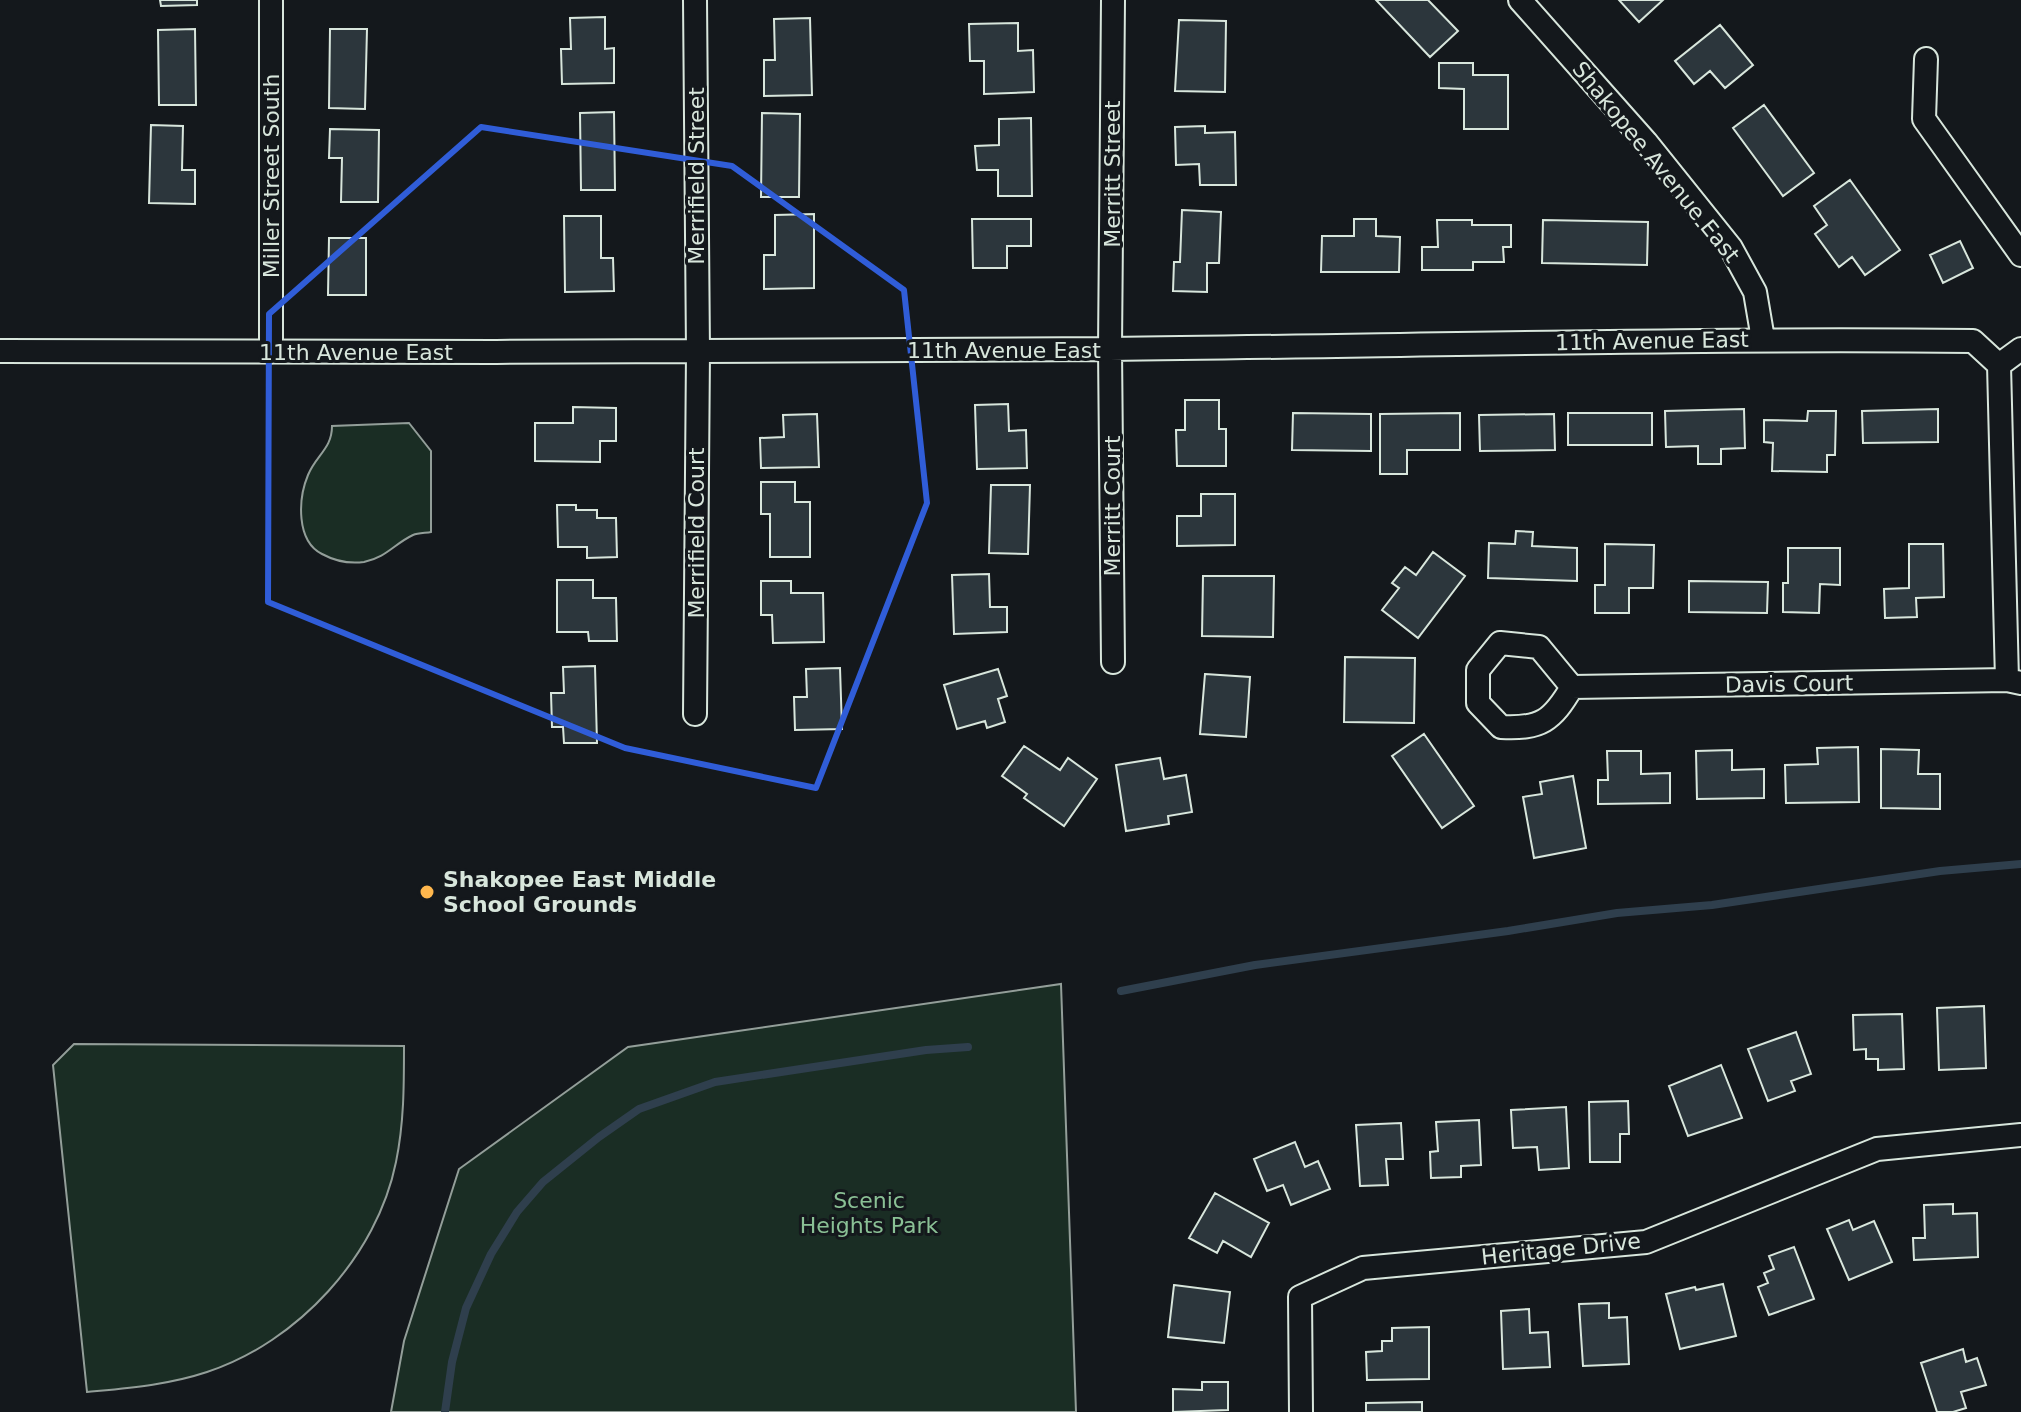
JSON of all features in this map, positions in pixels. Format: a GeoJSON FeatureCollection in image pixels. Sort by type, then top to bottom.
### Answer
{"type":"FeatureCollection","features":[{"type":"Feature","properties":{"kind":"street","name":"Miller Street South"},"geometry":{"type":"LineString","coordinates":[[271,0],[271,352]]}},
{"type":"Feature","properties":{"kind":"street","name":"Merrifield Street"},"geometry":{"type":"LineString","coordinates":[[695,0],[698,352]]}},
{"type":"Feature","properties":{"kind":"street","name":"Merritt Street"},"geometry":{"type":"LineString","coordinates":[[1110,349],[1113,0]]}},
{"type":"Feature","properties":{"kind":"street","name":"Shakopee Avenue East"},"geometry":{"type":"LineString","coordinates":[[1520,0],[1646,142],[1731,248],[1755,292],[1763,339]]}},
{"type":"Feature","properties":{"kind":"street"},"geometry":{"type":"LineString","coordinates":[[1926,59],[1924,119],[2021,255]]}},
{"type":"Feature","properties":{"kind":"street","name":"11th Avenue East"},"geometry":{"type":"LineString","coordinates":[[0,351],[698,352],[1763,339],[1973,341],[1999,365]]}},
{"type":"Feature","properties":{"kind":"street","name":"Merritt Court"},"geometry":{"type":"LineString","coordinates":[[1110,349],[1113,662]]}},
{"type":"Feature","properties":{"kind":"street"},"geometry":{"type":"LineString","coordinates":[[2014,682],[2014,611],[1999,365],[2021,349]]}},
{"type":"Feature","properties":{"kind":"street","name":"Merrifield Court"},"geometry":{"type":"LineString","coordinates":[[695,714],[698,352]]}},
{"type":"Feature","properties":{"kind":"street"},"geometry":{"type":"LineString","coordinates":[[1500,643],[1539,647],[1572,687],[1557,712],[1527,729],[1501,727],[1478,703],[1478,670],[1500,643]]}},
{"type":"Feature","properties":{"kind":"street","name":"Davis Court"},"geometry":{"type":"LineString","coordinates":[[1572,687],[2014,682]]}},
{"type":"Feature","properties":{"kind":"street","name":"Heritage Drive"},"geometry":{"type":"LineString","coordinates":[[1301,1412],[1300,1297],[1363,1268],[1646,1242],[1877,1149],[2021,1135]]}},
{"type":"Feature","properties":{"kind":"highlighted area"},"geometry":{"type":"Polygon","coordinates":[[[481,127],[732,166],[904,290],[927,503],[816,788],[625,748],[268,602],[269,314],[481,127]]]}},
{"type":"Feature","properties":{"kind":"green space"},"geometry":{"type":"Polygon","coordinates":[[[409,423],[431,451],[431,532],[413,535],[379,557],[364,562],[342,561],[322,554],[307,540],[301,507],[308,475],[327,446],[332,426],[409,423]]]}},
{"type":"Feature","properties":{"kind":"green space","name":"Scenic Heights Park"},"geometry":{"type":"Polygon","coordinates":[[[1061,984],[1076,1412],[391,1412],[404,1341],[459,1169],[628,1047],[1061,984]]]}},
{"type":"Feature","properties":{"kind":"green space"},"geometry":{"type":"Polygon","coordinates":[[[74,1044],[404,1046],[399,1147],[386,1197],[352,1262],[302,1317],[272,1340],[207,1372],[148,1385],[87,1392],[53,1065],[74,1044]]]}},
{"type":"Feature","properties":{"kind":"building"},"geometry":{"type":"Polygon","coordinates":[[[160,0],[197,0],[197,5],[161,6],[160,0]]]}},
{"type":"Feature","properties":{"kind":"building"},"geometry":{"type":"Polygon","coordinates":[[[1376,0],[1428,0],[1458,31],[1430,57],[1376,0]]]}},
{"type":"Feature","properties":{"kind":"building"},"geometry":{"type":"Polygon","coordinates":[[[1619,0],[1663,0],[1639,22],[1619,0]]]}},
{"type":"Feature","properties":{"kind":"building"},"geometry":{"type":"Polygon","coordinates":[[[605,17],[605,49],[614,48],[614,83],[562,84],[561,49],[571,49],[570,18],[605,17]]]}},
{"type":"Feature","properties":{"kind":"building"},"geometry":{"type":"Polygon","coordinates":[[[810,18],[812,95],[764,96],[764,60],[775,60],[774,19],[810,18]]]}},
{"type":"Feature","properties":{"kind":"building"},"geometry":{"type":"Polygon","coordinates":[[[1179,20],[1226,21],[1225,92],[1175,91],[1179,20]]]}},
{"type":"Feature","properties":{"kind":"building"},"geometry":{"type":"Polygon","coordinates":[[[1018,23],[1018,51],[1033,50],[1034,92],[984,94],[984,61],[970,61],[969,24],[1018,23]]]}},
{"type":"Feature","properties":{"kind":"building"},"geometry":{"type":"Polygon","coordinates":[[[1720,25],[1753,65],[1725,88],[1710,71],[1694,84],[1675,61],[1720,25]]]}},
{"type":"Feature","properties":{"kind":"building"},"geometry":{"type":"Polygon","coordinates":[[[195,29],[196,105],[159,105],[158,30],[195,29]]]}},
{"type":"Feature","properties":{"kind":"building"},"geometry":{"type":"Polygon","coordinates":[[[330,29],[367,29],[365,109],[329,108],[330,29]]]}},
{"type":"Feature","properties":{"kind":"building"},"geometry":{"type":"Polygon","coordinates":[[[1439,63],[1473,63],[1473,75],[1508,75],[1508,129],[1464,129],[1464,89],[1439,88],[1439,63]]]}},
{"type":"Feature","properties":{"kind":"building"},"geometry":{"type":"Polygon","coordinates":[[[1764,105],[1814,173],[1783,196],[1733,128],[1764,105]]]}},
{"type":"Feature","properties":{"kind":"building"},"geometry":{"type":"Polygon","coordinates":[[[614,112],[615,190],[581,190],[580,113],[614,112]]]}},
{"type":"Feature","properties":{"kind":"building"},"geometry":{"type":"Polygon","coordinates":[[[762,113],[800,114],[799,197],[761,197],[762,113]]]}},
{"type":"Feature","properties":{"kind":"building"},"geometry":{"type":"Polygon","coordinates":[[[1031,118],[1032,196],[998,196],[998,170],[977,170],[975,146],[999,145],[999,119],[1031,118]]]}},
{"type":"Feature","properties":{"kind":"building"},"geometry":{"type":"Polygon","coordinates":[[[151,125],[183,126],[182,170],[195,170],[195,204],[149,203],[151,125]]]}},
{"type":"Feature","properties":{"kind":"building"},"geometry":{"type":"Polygon","coordinates":[[[1205,126],[1205,133],[1235,132],[1236,185],[1200,185],[1199,164],[1176,165],[1175,127],[1205,126]]]}},
{"type":"Feature","properties":{"kind":"building"},"geometry":{"type":"Polygon","coordinates":[[[330,129],[379,130],[378,202],[341,202],[342,158],[329,158],[330,129]]]}},
{"type":"Feature","properties":{"kind":"building"},"geometry":{"type":"Polygon","coordinates":[[[1850,180],[1900,250],[1865,275],[1852,257],[1839,267],[1815,234],[1827,225],[1814,206],[1850,180]]]}},
{"type":"Feature","properties":{"kind":"building"},"geometry":{"type":"Polygon","coordinates":[[[1182,210],[1221,212],[1219,263],[1207,263],[1207,292],[1173,291],[1174,262],[1180,262],[1182,210]]]}},
{"type":"Feature","properties":{"kind":"building"},"geometry":{"type":"Polygon","coordinates":[[[814,214],[814,288],[764,289],[764,255],[775,255],[775,215],[814,214]]]}},
{"type":"Feature","properties":{"kind":"building"},"geometry":{"type":"Polygon","coordinates":[[[564,216],[601,216],[601,258],[613,258],[614,291],[565,292],[564,216]]]}},
{"type":"Feature","properties":{"kind":"building"},"geometry":{"type":"Polygon","coordinates":[[[972,219],[1031,219],[1031,246],[1007,246],[1007,268],[973,268],[972,219]]]}},
{"type":"Feature","properties":{"kind":"building"},"geometry":{"type":"Polygon","coordinates":[[[1354,219],[1376,219],[1376,236],[1400,237],[1399,272],[1321,272],[1322,236],[1354,236],[1354,219]]]}},
{"type":"Feature","properties":{"kind":"building"},"geometry":{"type":"Polygon","coordinates":[[[1437,220],[1472,220],[1472,225],[1511,225],[1511,247],[1503,247],[1504,262],[1473,262],[1473,270],[1422,270],[1422,247],[1438,247],[1437,220]]]}},
{"type":"Feature","properties":{"kind":"building"},"geometry":{"type":"Polygon","coordinates":[[[1543,220],[1648,222],[1647,265],[1542,263],[1543,220]]]}},
{"type":"Feature","properties":{"kind":"building"},"geometry":{"type":"Polygon","coordinates":[[[329,238],[366,238],[366,295],[328,295],[329,238]]]}},
{"type":"Feature","properties":{"kind":"building"},"geometry":{"type":"Polygon","coordinates":[[[1960,241],[1973,268],[1943,283],[1930,255],[1960,241]]]}},
{"type":"Feature","properties":{"kind":"building"},"geometry":{"type":"Polygon","coordinates":[[[1185,400],[1219,400],[1219,429],[1226,429],[1226,466],[1177,466],[1176,430],[1185,430],[1185,400]]]}},
{"type":"Feature","properties":{"kind":"building"},"geometry":{"type":"Polygon","coordinates":[[[1008,404],[1009,431],[1026,430],[1027,468],[977,469],[975,405],[1008,404]]]}},
{"type":"Feature","properties":{"kind":"building"},"geometry":{"type":"Polygon","coordinates":[[[573,407],[616,408],[616,441],[600,441],[600,462],[535,461],[535,423],[573,423],[573,407]]]}},
{"type":"Feature","properties":{"kind":"building"},"geometry":{"type":"Polygon","coordinates":[[[1744,409],[1745,448],[1721,449],[1721,464],[1698,464],[1698,446],[1666,447],[1665,411],[1744,409]]]}},
{"type":"Feature","properties":{"kind":"building"},"geometry":{"type":"Polygon","coordinates":[[[1938,409],[1938,442],[1863,443],[1862,411],[1938,409]]]}},
{"type":"Feature","properties":{"kind":"building"},"geometry":{"type":"Polygon","coordinates":[[[1808,411],[1836,411],[1835,455],[1827,455],[1827,472],[1772,471],[1773,443],[1764,442],[1764,420],[1807,421],[1808,411]]]}},
{"type":"Feature","properties":{"kind":"building"},"geometry":{"type":"Polygon","coordinates":[[[1293,413],[1371,414],[1371,451],[1292,450],[1293,413]]]}},
{"type":"Feature","properties":{"kind":"building"},"geometry":{"type":"Polygon","coordinates":[[[1460,413],[1460,450],[1407,450],[1407,474],[1380,474],[1380,414],[1460,413]]]}},
{"type":"Feature","properties":{"kind":"building"},"geometry":{"type":"Polygon","coordinates":[[[1568,413],[1652,413],[1652,445],[1568,445],[1568,413]]]}},
{"type":"Feature","properties":{"kind":"building"},"geometry":{"type":"Polygon","coordinates":[[[817,414],[819,467],[761,468],[760,438],[784,437],[783,415],[817,414]]]}},
{"type":"Feature","properties":{"kind":"building"},"geometry":{"type":"Polygon","coordinates":[[[1554,414],[1555,450],[1480,451],[1479,415],[1554,414]]]}},
{"type":"Feature","properties":{"kind":"building"},"geometry":{"type":"Polygon","coordinates":[[[761,482],[795,482],[795,502],[810,502],[810,557],[770,557],[770,514],[761,514],[761,482]]]}},
{"type":"Feature","properties":{"kind":"building"},"geometry":{"type":"Polygon","coordinates":[[[991,485],[1030,485],[1028,554],[989,553],[991,485]]]}},
{"type":"Feature","properties":{"kind":"building"},"geometry":{"type":"Polygon","coordinates":[[[1201,494],[1235,494],[1235,545],[1177,546],[1177,516],[1201,516],[1201,494]]]}},
{"type":"Feature","properties":{"kind":"building"},"geometry":{"type":"Polygon","coordinates":[[[557,505],[576,505],[576,510],[597,510],[597,518],[616,518],[617,557],[587,558],[587,547],[558,547],[557,505]]]}},
{"type":"Feature","properties":{"kind":"building"},"geometry":{"type":"Polygon","coordinates":[[[1516,531],[1533,532],[1532,546],[1577,548],[1577,581],[1488,578],[1489,543],[1515,544],[1516,531]]]}},
{"type":"Feature","properties":{"kind":"building"},"geometry":{"type":"Polygon","coordinates":[[[1605,544],[1654,545],[1653,588],[1629,588],[1629,613],[1595,613],[1595,585],[1605,585],[1605,544]]]}},
{"type":"Feature","properties":{"kind":"building"},"geometry":{"type":"Polygon","coordinates":[[[1909,544],[1943,544],[1944,597],[1916,598],[1917,617],[1885,618],[1884,589],[1909,588],[1909,544]]]}},
{"type":"Feature","properties":{"kind":"building"},"geometry":{"type":"Polygon","coordinates":[[[1788,548],[1840,548],[1840,585],[1820,584],[1819,613],[1783,612],[1783,583],[1788,583],[1788,548]]]}},
{"type":"Feature","properties":{"kind":"building"},"geometry":{"type":"Polygon","coordinates":[[[1433,552],[1465,576],[1418,638],[1382,610],[1399,588],[1392,583],[1405,567],[1416,575],[1433,552]]]}},
{"type":"Feature","properties":{"kind":"building"},"geometry":{"type":"Polygon","coordinates":[[[989,574],[990,607],[1007,607],[1007,632],[954,634],[952,575],[989,574]]]}},
{"type":"Feature","properties":{"kind":"building"},"geometry":{"type":"Polygon","coordinates":[[[1203,576],[1274,576],[1273,637],[1202,636],[1203,576]]]}},
{"type":"Feature","properties":{"kind":"building"},"geometry":{"type":"Polygon","coordinates":[[[557,580],[593,580],[593,598],[616,598],[617,641],[589,641],[588,632],[557,632],[557,580]]]}},
{"type":"Feature","properties":{"kind":"building"},"geometry":{"type":"Polygon","coordinates":[[[761,581],[791,581],[791,593],[823,593],[824,642],[773,643],[772,615],[761,615],[761,581]]]}},
{"type":"Feature","properties":{"kind":"building"},"geometry":{"type":"Polygon","coordinates":[[[1689,581],[1768,582],[1767,613],[1689,612],[1689,581]]]}},
{"type":"Feature","properties":{"kind":"building"},"geometry":{"type":"Polygon","coordinates":[[[1345,657],[1415,658],[1414,723],[1344,722],[1345,657]]]}},
{"type":"Feature","properties":{"kind":"building"},"geometry":{"type":"Polygon","coordinates":[[[595,666],[597,743],[564,743],[563,727],[552,727],[551,693],[564,693],[563,667],[595,666]]]}},
{"type":"Feature","properties":{"kind":"building"},"geometry":{"type":"Polygon","coordinates":[[[840,668],[842,729],[795,730],[794,697],[807,697],[806,669],[840,668]]]}},
{"type":"Feature","properties":{"kind":"building"},"geometry":{"type":"Polygon","coordinates":[[[998,669],[1007,696],[998,699],[1005,722],[987,728],[985,721],[957,729],[944,685],[998,669]]]}},
{"type":"Feature","properties":{"kind":"building"},"geometry":{"type":"Polygon","coordinates":[[[1205,674],[1250,677],[1246,737],[1200,734],[1205,674]]]}},
{"type":"Feature","properties":{"kind":"building"},"geometry":{"type":"Polygon","coordinates":[[[1424,734],[1474,806],[1442,828],[1392,756],[1424,734]]]}},
{"type":"Feature","properties":{"kind":"building"},"geometry":{"type":"Polygon","coordinates":[[[1024,746],[1060,770],[1068,758],[1097,779],[1064,826],[1024,798],[1027,794],[1002,776],[1024,746]]]}},
{"type":"Feature","properties":{"kind":"building"},"geometry":{"type":"Polygon","coordinates":[[[1858,747],[1859,802],[1786,803],[1785,765],[1818,764],[1817,748],[1858,747]]]}},
{"type":"Feature","properties":{"kind":"building"},"geometry":{"type":"Polygon","coordinates":[[[1881,749],[1919,750],[1918,774],[1940,774],[1940,809],[1881,808],[1881,749]]]}},
{"type":"Feature","properties":{"kind":"building"},"geometry":{"type":"Polygon","coordinates":[[[1732,750],[1732,770],[1764,769],[1764,798],[1697,799],[1696,751],[1732,750]]]}},
{"type":"Feature","properties":{"kind":"building"},"geometry":{"type":"Polygon","coordinates":[[[1607,751],[1641,751],[1641,774],[1670,773],[1670,803],[1598,804],[1598,780],[1608,780],[1607,751]]]}},
{"type":"Feature","properties":{"kind":"building"},"geometry":{"type":"Polygon","coordinates":[[[1160,758],[1164,779],[1186,775],[1192,812],[1168,816],[1169,824],[1126,831],[1116,765],[1160,758]]]}},
{"type":"Feature","properties":{"kind":"building"},"geometry":{"type":"Polygon","coordinates":[[[1573,776],[1586,848],[1534,858],[1523,797],[1542,794],[1540,782],[1573,776]]]}},
{"type":"Feature","properties":{"kind":"building"},"geometry":{"type":"Polygon","coordinates":[[[1984,1006],[1986,1068],[1939,1070],[1937,1008],[1984,1006]]]}},
{"type":"Feature","properties":{"kind":"building"},"geometry":{"type":"Polygon","coordinates":[[[1902,1014],[1904,1069],[1878,1070],[1878,1059],[1866,1059],[1866,1049],[1854,1050],[1853,1015],[1902,1014]]]}},
{"type":"Feature","properties":{"kind":"building"},"geometry":{"type":"Polygon","coordinates":[[[1796,1032],[1811,1074],[1791,1081],[1795,1091],[1768,1101],[1748,1049],[1796,1032]]]}},
{"type":"Feature","properties":{"kind":"building"},"geometry":{"type":"Polygon","coordinates":[[[1721,1065],[1742,1118],[1688,1136],[1669,1086],[1721,1065]]]}},
{"type":"Feature","properties":{"kind":"building"},"geometry":{"type":"Polygon","coordinates":[[[1628,1101],[1629,1134],[1620,1134],[1620,1162],[1590,1162],[1589,1102],[1628,1101]]]}},
{"type":"Feature","properties":{"kind":"building"},"geometry":{"type":"Polygon","coordinates":[[[1566,1107],[1569,1168],[1539,1170],[1537,1147],[1513,1148],[1511,1110],[1566,1107]]]}},
{"type":"Feature","properties":{"kind":"building"},"geometry":{"type":"Polygon","coordinates":[[[1479,1120],[1481,1165],[1461,1166],[1461,1177],[1431,1178],[1430,1152],[1438,1151],[1436,1122],[1479,1120]]]}},
{"type":"Feature","properties":{"kind":"building"},"geometry":{"type":"Polygon","coordinates":[[[1401,1123],[1403,1159],[1386,1159],[1388,1185],[1360,1186],[1356,1125],[1401,1123]]]}},
{"type":"Feature","properties":{"kind":"building"},"geometry":{"type":"Polygon","coordinates":[[[1295,1142],[1305,1167],[1318,1161],[1330,1189],[1291,1205],[1283,1185],[1267,1191],[1254,1159],[1295,1142]]]}},
{"type":"Feature","properties":{"kind":"building"},"geometry":{"type":"Polygon","coordinates":[[[1215,1193],[1269,1223],[1251,1257],[1223,1241],[1217,1253],[1189,1238],[1215,1193]]]}},
{"type":"Feature","properties":{"kind":"building"},"geometry":{"type":"Polygon","coordinates":[[[1953,1204],[1953,1214],[1977,1213],[1978,1257],[1914,1260],[1913,1238],[1925,1238],[1924,1205],[1953,1204]]]}},
{"type":"Feature","properties":{"kind":"building"},"geometry":{"type":"Polygon","coordinates":[[[1849,1220],[1853,1230],[1874,1221],[1892,1262],[1849,1280],[1827,1229],[1849,1220]]]}},
{"type":"Feature","properties":{"kind":"building"},"geometry":{"type":"Polygon","coordinates":[[[1794,1247],[1814,1299],[1769,1315],[1758,1287],[1768,1283],[1764,1273],[1774,1269],[1769,1256],[1794,1247]]]}},
{"type":"Feature","properties":{"kind":"building"},"geometry":{"type":"Polygon","coordinates":[[[1723,1284],[1736,1336],[1680,1349],[1666,1294],[1723,1284]]]}},
{"type":"Feature","properties":{"kind":"building"},"geometry":{"type":"Polygon","coordinates":[[[1174,1285],[1230,1292],[1224,1343],[1168,1337],[1174,1285]]]}},
{"type":"Feature","properties":{"kind":"building"},"geometry":{"type":"Polygon","coordinates":[[[1609,1303],[1609,1318],[1627,1317],[1629,1364],[1583,1366],[1579,1304],[1609,1303]]]}},
{"type":"Feature","properties":{"kind":"building"},"geometry":{"type":"Polygon","coordinates":[[[1529,1309],[1530,1333],[1548,1332],[1550,1367],[1503,1369],[1501,1311],[1529,1309]]]}},
{"type":"Feature","properties":{"kind":"building"},"geometry":{"type":"Polygon","coordinates":[[[1429,1327],[1429,1379],[1367,1380],[1366,1352],[1382,1351],[1382,1341],[1392,1341],[1392,1328],[1429,1327]]]}},
{"type":"Feature","properties":{"kind":"building"},"geometry":{"type":"Polygon","coordinates":[[[1963,1349],[1966,1362],[1977,1358],[1986,1385],[1961,1392],[1966,1408],[1937,1412],[1921,1363],[1963,1349]]]}},
{"type":"Feature","properties":{"kind":"building"},"geometry":{"type":"Polygon","coordinates":[[[1202,1382],[1228,1382],[1228,1410],[1173,1412],[1173,1389],[1202,1390],[1202,1382]]]}},
{"type":"Feature","properties":{"kind":"building"},"geometry":{"type":"Polygon","coordinates":[[[1422,1402],[1422,1412],[1366,1412],[1366,1403],[1422,1402]]]}},
{"type":"Feature","properties":{"kind":"waterway"},"geometry":{"type":"LineString","coordinates":[[1121,991],[1255,965],[1617,913],[1712,905],[1940,871],[2021,864]]}},
{"type":"Feature","properties":{"kind":"waterway"},"geometry":{"type":"LineString","coordinates":[[445,1412],[452,1362],[466,1308],[491,1254],[517,1212],[543,1182],[639,1109],[715,1082],[926,1050],[968,1047]]}},
{"type":"Feature","properties":{"kind":"place","name":"Shakopee East Middle School Grounds"},"geometry":{"type":"Point","coordinates":[427,892]}}]}
